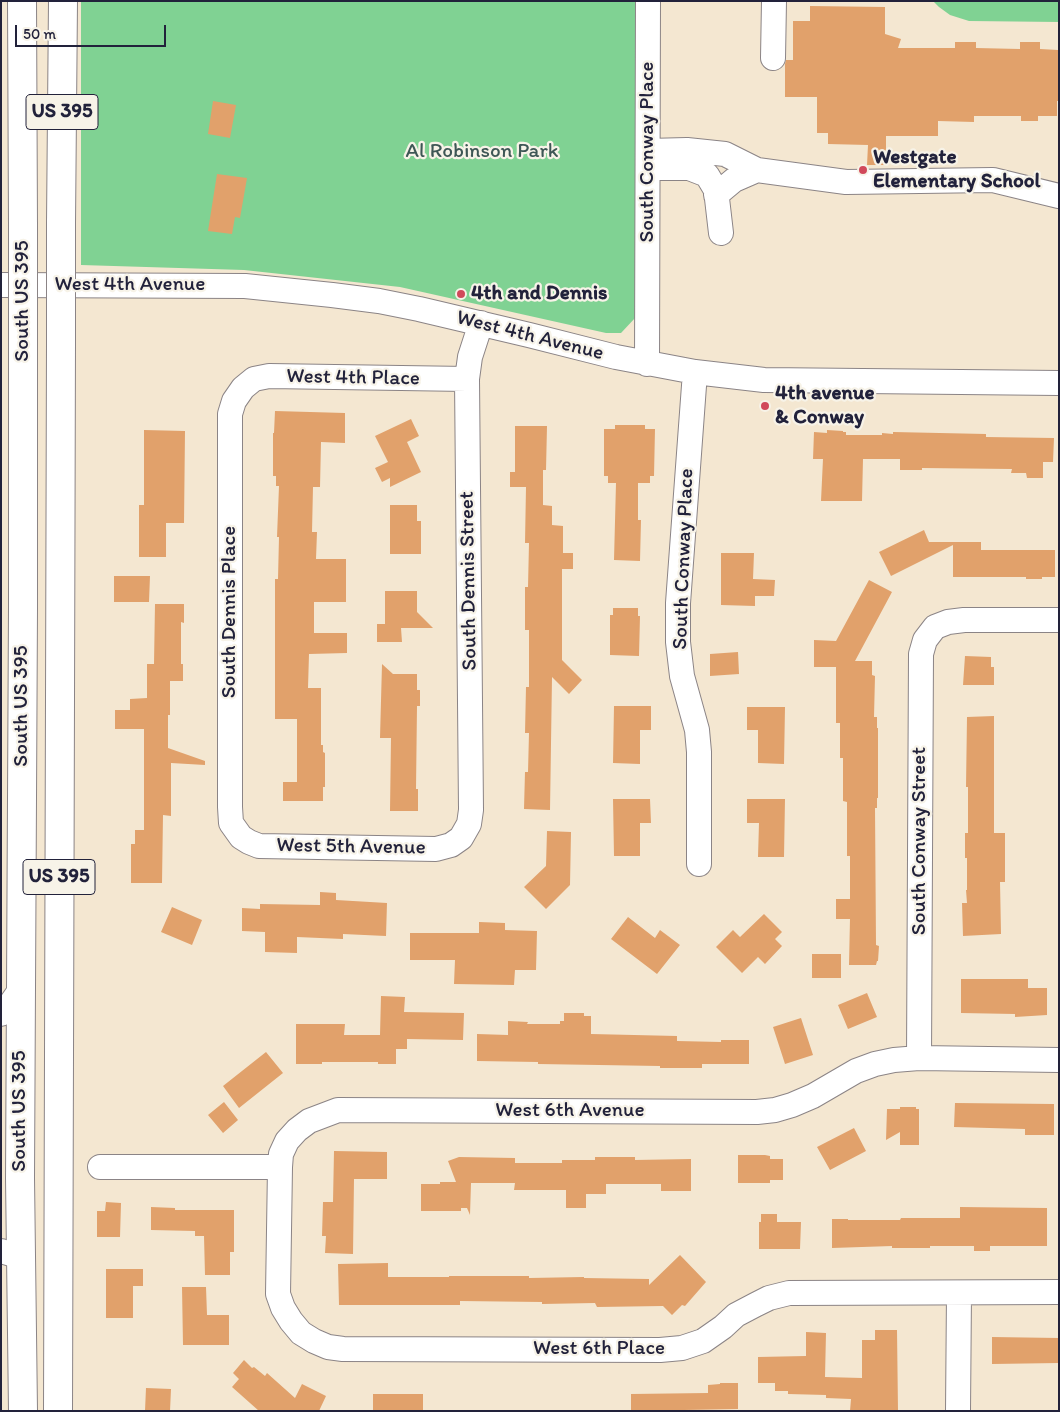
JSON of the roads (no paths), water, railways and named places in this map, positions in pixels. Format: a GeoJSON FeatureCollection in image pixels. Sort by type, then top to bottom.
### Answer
{"type":"FeatureCollection","features":[{"type":"Feature","properties":{"kind":"highway","name":"South US 395"},"geometry":{"type":"LineString","coordinates":[[22,1],[23,608],[21,989],[11,1254],[22,1411]]}},
{"type":"Feature","properties":{"kind":"highway"},"geometry":{"type":"LineString","coordinates":[[58,1],[63,30]]}},
{"type":"Feature","properties":{"kind":"highway","name":"South US 395"},"geometry":{"type":"LineString","coordinates":[[58,1411],[63,1]]}},
{"type":"Feature","properties":{"kind":"street","name":"South Conway Place"},"geometry":{"type":"LineString","coordinates":[[647,364],[648,1]]}},
{"type":"Feature","properties":{"kind":"street"},"geometry":{"type":"LineString","coordinates":[[773,58],[774,1]]}},
{"type":"Feature","properties":{"kind":"street"},"geometry":{"type":"LineString","coordinates":[[648,159],[687,150],[725,154],[757,170],[846,182],[992,180],[1059,196]]}},
{"type":"Feature","properties":{"kind":"street"},"geometry":{"type":"LineString","coordinates":[[648,159],[690,168],[707,175],[716,190],[720,233]]}},
{"type":"Feature","properties":{"kind":"street"},"geometry":{"type":"LineString","coordinates":[[716,195],[734,180],[757,170]]}},
{"type":"Feature","properties":{"kind":"street","name":"West 4th Avenue"},"geometry":{"type":"LineString","coordinates":[[1,285],[225,286],[288,290],[379,301],[616,358],[695,372],[764,380],[1059,383]]}},
{"type":"Feature","properties":{"kind":"street","name":"South Dennis Street"},"geometry":{"type":"LineString","coordinates":[[461,838],[469,824],[471,810],[467,379],[470,357],[480,324]]}},
{"type":"Feature","properties":{"kind":"street","name":"South Conway Place"},"geometry":{"type":"LineString","coordinates":[[695,372],[678,603],[678,642],[682,676],[697,730],[699,752],[698,864]]}},
{"type":"Feature","properties":{"kind":"street","name":"West 4th Place"},"geometry":{"type":"LineString","coordinates":[[243,388],[254,379],[269,376],[467,379]]}},
{"type":"Feature","properties":{"kind":"street","name":"South Dennis Place"},"geometry":{"type":"LineString","coordinates":[[241,837],[231,823],[230,808],[230,414],[234,401],[243,388]]}},
{"type":"Feature","properties":{"kind":"street","name":"South Conway Street"},"geometry":{"type":"LineString","coordinates":[[919,1058],[921,654],[924,640],[935,627],[948,622],[964,620],[1059,620]]}},
{"type":"Feature","properties":{"kind":"street","name":"West 5th Avenue"},"geometry":{"type":"LineString","coordinates":[[241,837],[260,846],[436,849],[461,838]]}},
{"type":"Feature","properties":{"kind":"street"},"geometry":{"type":"LineString","coordinates":[[1,1014],[7,1010],[21,989]]}},
{"type":"Feature","properties":{"kind":"street","name":"West 6th Avenue"},"geometry":{"type":"LineString","coordinates":[[280,1167],[281,1154],[287,1141],[297,1130],[310,1120],[338,1110],[757,1112],[776,1110],[813,1096],[856,1071],[874,1064],[894,1060],[919,1058],[1059,1060]]}},
{"type":"Feature","properties":{"kind":"street"},"geometry":{"type":"LineString","coordinates":[[100,1167],[280,1167]]}},
{"type":"Feature","properties":{"kind":"street","name":"West 6th Place"},"geometry":{"type":"LineString","coordinates":[[280,1167],[278,1294],[290,1321],[314,1341],[328,1347],[352,1349],[660,1350],[682,1348],[702,1341],[723,1327],[736,1315],[769,1298],[789,1292],[1059,1292]]}},
{"type":"Feature","properties":{"kind":"street"},"geometry":{"type":"LineString","coordinates":[[958,1411],[959,1292]]}},
{"type":"Feature","properties":{"kind":"place","name":"Westgate Elementary School"},"geometry":{"type":"Point","coordinates":[863,170]}},
{"type":"Feature","properties":{"kind":"place","name":"4th and Dennis"},"geometry":{"type":"Point","coordinates":[461,294]}},
{"type":"Feature","properties":{"kind":"place","name":"4th avenue & Conway"},"geometry":{"type":"Point","coordinates":[765,406]}},
{"type":"Feature","properties":{"kind":"park label","name":"Al Robinson Park"},"geometry":{"type":"Point","coordinates":[482,152]}}]}
